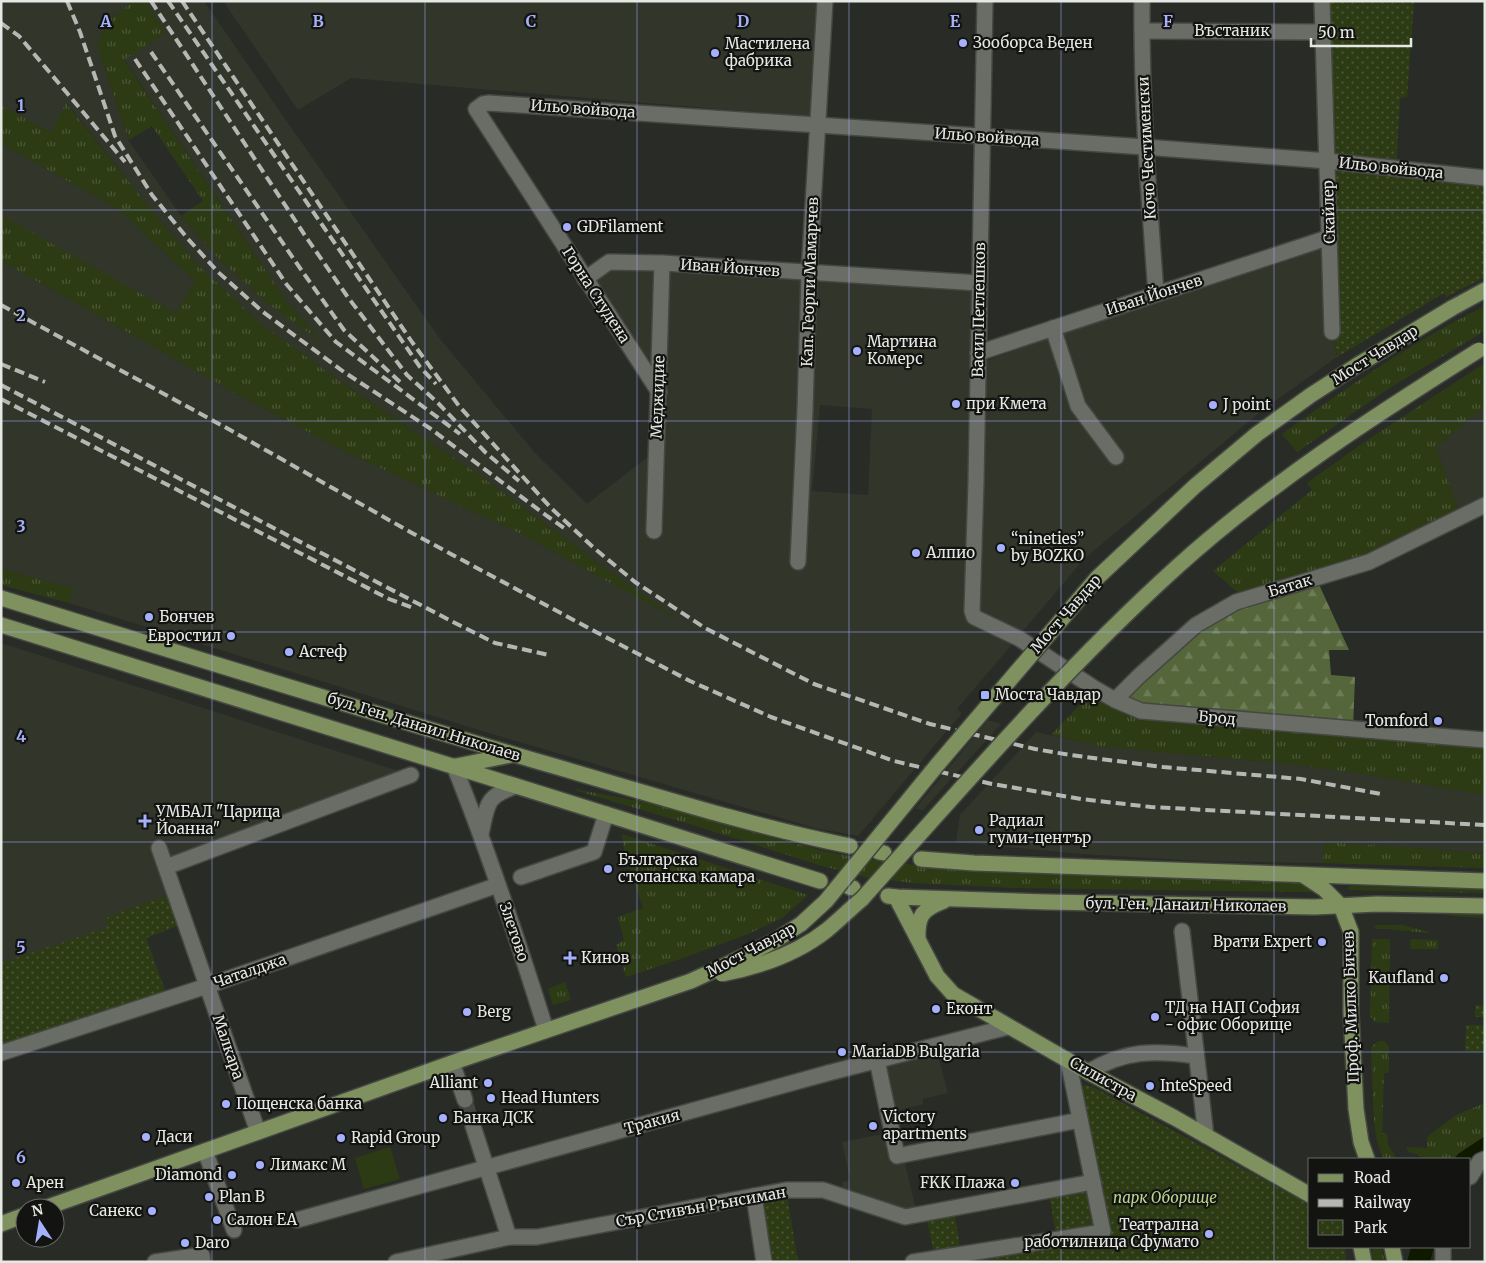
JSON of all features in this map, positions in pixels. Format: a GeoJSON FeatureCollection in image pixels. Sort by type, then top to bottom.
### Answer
{"type":"FeatureCollection","features":[{"type":"Feature","properties":{"kind":"main road","name":"Мост Чавдар"},"geometry":{"type":"LineString","coordinates":[[65,1201],[452,1063],[691,981],[776,940],[801,924],[826,901],[938,764],[1096,578],[1194,486],[1257,434],[1312,395],[1356,366],[1485,290]]}},
{"type":"Feature","properties":{"kind":"main road","name":"Мост Чавдар"},"geometry":{"type":"LineString","coordinates":[[691,981],[729,973],[766,962],[800,947],[827,930],[862,899],[1089,650],[1178,566],[1244,511],[1328,448],[1399,400],[1482,348]]}},
{"type":"Feature","properties":{"kind":"main road","name":"бул. Ген. Данаил Николаев"},"geometry":{"type":"LineString","coordinates":[[1,598],[462,739],[728,817],[850,846]]}},
{"type":"Feature","properties":{"kind":"main road","name":"бул. Ген. Данаил Николаев"},"geometry":{"type":"LineString","coordinates":[[1,625],[820,881]]}},
{"type":"Feature","properties":{"kind":"main road"},"geometry":{"type":"LineString","coordinates":[[462,739],[454,766],[514,754]]}},
{"type":"Feature","properties":{"kind":"main road"},"geometry":{"type":"LineString","coordinates":[[921,859],[974,863],[1485,881]]}},
{"type":"Feature","properties":{"kind":"main road","name":"Проф. Милко Бичев"},"geometry":{"type":"LineString","coordinates":[[1302,874],[1341,906],[1351,932],[1351,1013],[1356,1109],[1361,1142],[1367,1158]]}},
{"type":"Feature","properties":{"kind":"main road","name":"бул. Ген. Данаил Николаев"},"geometry":{"type":"LineString","coordinates":[[892,896],[1295,907],[1377,904],[1485,906]]}},
{"type":"Feature","properties":{"kind":"main road","name":"Силистра"},"geometry":{"type":"LineString","coordinates":[[892,896],[937,976],[953,994],[1088,1072],[1308,1193]]}},
{"type":"Feature","properties":{"kind":"main road"},"geometry":{"type":"LineString","coordinates":[[918,941],[917,928],[919,918],[933,905],[948,899]]}},
{"type":"Feature","properties":{"kind":"main road"},"geometry":{"type":"LineString","coordinates":[[1,1224],[15,1219]]}},
{"type":"Feature","properties":{"kind":"main road"},"geometry":{"type":"LineString","coordinates":[[1361,1248],[1364,1262]]}},
{"type":"Feature","properties":{"kind":"main road"},"geometry":{"type":"LineString","coordinates":[[1392,1248],[1395,1262]]}},
{"type":"Feature","properties":{"kind":"street","name":"Кап. Георги Мамарчев"},"geometry":{"type":"LineString","coordinates":[[798,562],[809,273],[825,1]]}},
{"type":"Feature","properties":{"kind":"street","name":"Васил Петлешков"},"geometry":{"type":"LineString","coordinates":[[974,617],[972,611],[984,1]]}},
{"type":"Feature","properties":{"kind":"street","name":"Кочо Честименски"},"geometry":{"type":"LineString","coordinates":[[1142,1],[1145,148],[1156,294]]}},
{"type":"Feature","properties":{"kind":"street","name":"Скайлер"},"geometry":{"type":"LineString","coordinates":[[1322,1],[1332,332]]}},
{"type":"Feature","properties":{"kind":"street","name":"Въстаник"},"geometry":{"type":"LineString","coordinates":[[1142,31],[1323,32]]}},
{"type":"Feature","properties":{"kind":"street","name":"Ильо войвода"},"geometry":{"type":"LineString","coordinates":[[489,103],[1145,148],[1328,162],[1485,178]]}},
{"type":"Feature","properties":{"kind":"street","name":"Горна Студена"},"geometry":{"type":"LineString","coordinates":[[489,103],[482,104],[476,109],[659,392]]}},
{"type":"Feature","properties":{"kind":"street","name":"Иван Йончев"},"geometry":{"type":"LineString","coordinates":[[978,353],[1330,237]]}},
{"type":"Feature","properties":{"kind":"street","name":"Иван Йончев"},"geometry":{"type":"LineString","coordinates":[[585,279],[609,262],[662,263],[978,283]]}},
{"type":"Feature","properties":{"kind":"street","name":"Меджидие"},"geometry":{"type":"LineString","coordinates":[[654,531],[662,263]]}},
{"type":"Feature","properties":{"kind":"street"},"geometry":{"type":"LineString","coordinates":[[1053,328],[1078,406],[1116,457]]}},
{"type":"Feature","properties":{"kind":"street","name":"Батак"},"geometry":{"type":"LineString","coordinates":[[1115,700],[1138,676],[1196,625],[1236,602],[1369,562],[1485,504]]}},
{"type":"Feature","properties":{"kind":"street","name":"Брод"},"geometry":{"type":"LineString","coordinates":[[974,617],[1024,641],[1089,685],[1115,700],[1141,711],[1485,740]]}},
{"type":"Feature","properties":{"kind":"street","name":"Злетово"},"geometry":{"type":"LineString","coordinates":[[454,766],[481,834],[546,1030]]}},
{"type":"Feature","properties":{"kind":"street"},"geometry":{"type":"LineString","coordinates":[[166,867],[411,775]]}},
{"type":"Feature","properties":{"kind":"street"},"geometry":{"type":"LineString","coordinates":[[481,834],[490,800],[501,791],[516,786]]}},
{"type":"Feature","properties":{"kind":"street"},"geometry":{"type":"LineString","coordinates":[[521,877],[594,852],[606,814]]}},
{"type":"Feature","properties":{"kind":"street","name":"Малкара"},"geometry":{"type":"LineString","coordinates":[[159,848],[258,1132]]}},
{"type":"Feature","properties":{"kind":"street","name":"Чаталджа"},"geometry":{"type":"LineString","coordinates":[[1,1053],[207,986],[498,885]]}},
{"type":"Feature","properties":{"kind":"street"},"geometry":{"type":"LineString","coordinates":[[1182,931],[1206,1136]]}},
{"type":"Feature","properties":{"kind":"street","name":"Тракия"},"geometry":{"type":"LineString","coordinates":[[297,1220],[487,1166],[1008,1026]]}},
{"type":"Feature","properties":{"kind":"street"},"geometry":{"type":"LineString","coordinates":[[1088,1072],[1099,1065],[1144,1052],[1196,1056]]}},
{"type":"Feature","properties":{"kind":"street"},"geometry":{"type":"LineString","coordinates":[[877,1060],[898,1156],[1080,1120]]}},
{"type":"Feature","properties":{"kind":"street"},"geometry":{"type":"LineString","coordinates":[[913,1262],[1103,1232],[1068,1060]]}},
{"type":"Feature","properties":{"kind":"street"},"geometry":{"type":"LineString","coordinates":[[452,1063],[464,1100]]}},
{"type":"Feature","properties":{"kind":"street"},"geometry":{"type":"LineString","coordinates":[[474,1126],[509,1237]]}},
{"type":"Feature","properties":{"kind":"street"},"geometry":{"type":"LineString","coordinates":[[205,1151],[234,1230]]}},
{"type":"Feature","properties":{"kind":"street"},"geometry":{"type":"LineString","coordinates":[[1471,1175],[1480,1161],[1485,1159]]}},
{"type":"Feature","properties":{"kind":"street","name":"Сър Стивън Рънсиман"},"geometry":{"type":"LineString","coordinates":[[396,1262],[509,1237],[538,1237],[786,1190],[822,1190],[905,1217],[1093,1182]]}},
{"type":"Feature","properties":{"kind":"street"},"geometry":{"type":"LineString","coordinates":[[754,1196],[764,1262]]}},
{"type":"Feature","properties":{"kind":"street"},"geometry":{"type":"LineString","coordinates":[[1443,1248],[1443,1262]]}},
{"type":"Feature","properties":{"kind":"street"},"geometry":{"type":"LineString","coordinates":[[155,1262],[202,1255],[203,1262]]}},
{"type":"Feature","properties":{"kind":"shaded area"},"geometry":{"type":"Polygon","coordinates":[[[1,1],[134,1],[112,17],[97,45],[129,141],[181,216],[216,256],[268,304],[321,341],[287,302],[124,59],[165,33],[145,1],[204,1],[440,339],[535,453],[587,504],[649,456],[651,362],[587,268],[973,290],[972,366],[1330,237],[1332,332],[1337,357],[1265,408],[1084,559],[957,709],[962,713],[858,836],[815,828],[492,734],[69,603],[74,588],[1,569],[1,261],[235,393],[340,449],[525,536],[675,618],[482,477],[344,384],[261,324],[198,265],[141,197],[67,103],[51,133],[1,106],[1,1]],[[820,405],[812,491],[868,495],[872,409],[820,405]]]}},
{"type":"Feature","properties":{"kind":"shaded area"},"geometry":{"type":"Polygon","coordinates":[[[223,1],[819,1],[814,117],[351,78],[298,110],[223,1]]]}},
{"type":"Feature","properties":{"kind":"shaded area"},"geometry":{"type":"Polygon","coordinates":[[[1,144],[118,209],[195,281],[176,313],[1,216],[1,144]]]}},
{"type":"Feature","properties":{"kind":"shaded area"},"geometry":{"type":"Polygon","coordinates":[[[1485,407],[1485,496],[1458,509],[1436,447],[1485,407]]]}},
{"type":"Feature","properties":{"kind":"shaded area","name":"УМБАЛ \"Царица Йоанна\""},"geometry":{"type":"Polygon","coordinates":[[[1,643],[411,775],[166,867],[185,923],[146,938],[168,999],[1,1053],[1,643]]]}},
{"type":"Feature","properties":{"kind":"shaded area"},"geometry":{"type":"Polygon","coordinates":[[[988,720],[1001,724],[923,810],[915,809],[988,720]]]}},
{"type":"Feature","properties":{"kind":"shaded area"},"geometry":{"type":"Polygon","coordinates":[[[1036,732],[1100,746],[1292,764],[1485,795],[1485,853],[1324,842],[1323,863],[1200,861],[1080,854],[956,842],[960,815],[1036,732]]]}},
{"type":"Feature","properties":{"kind":"shaded area"},"geometry":{"type":"Polygon","coordinates":[[[935,1045],[948,1093],[923,1099],[923,1104],[887,1113],[877,1060],[935,1045]]]}},
{"type":"Feature","properties":{"kind":"shaded area"},"geometry":{"type":"Polygon","coordinates":[[[887,1133],[904,1159],[916,1210],[903,1213],[844,1193],[842,1182],[850,1180],[842,1142],[887,1133]]]}},
{"type":"Feature","properties":{"kind":"shaded area"},"geometry":{"type":"Polygon","coordinates":[[[1485,1136],[1485,1161],[1471,1172],[1471,1158],[1455,1158],[1485,1136]]]}},
{"type":"Feature","properties":{"kind":"shaded area"},"geometry":{"type":"Polygon","coordinates":[[[1411,1248],[1434,1248],[1430,1262],[1407,1262],[1411,1248]]]}},
{"type":"Feature","properties":{"kind":"green space"},"geometry":{"type":"Polygon","coordinates":[[[134,1],[145,1],[165,33],[124,60],[287,302],[323,343],[268,304],[216,256],[181,216],[203,201],[152,126],[129,140],[97,45],[112,17],[134,1]]]}},
{"type":"Feature","properties":{"kind":"green space"},"geometry":{"type":"Polygon","coordinates":[[[1322,1],[1414,1],[1407,97],[1400,98],[1396,169],[1485,178],[1485,277],[1446,297],[1444,293],[1337,357],[1332,332],[1322,1]]]}},
{"type":"Feature","properties":{"kind":"green space"},"geometry":{"type":"Polygon","coordinates":[[[66,103],[198,265],[261,324],[344,384],[482,477],[680,621],[525,536],[340,449],[235,393],[1,261],[1,215],[176,313],[195,281],[118,209],[1,144],[1,106],[51,132],[66,103]]]}},
{"type":"Feature","properties":{"kind":"green space"},"geometry":{"type":"Polygon","coordinates":[[[1485,306],[1485,331],[1391,387],[1297,452],[1282,434],[1406,350],[1485,306]]]}},
{"type":"Feature","properties":{"kind":"green space"},"geometry":{"type":"Polygon","coordinates":[[[1485,363],[1485,407],[1436,447],[1458,509],[1367,555],[1241,595],[1213,571],[1312,490],[1307,483],[1366,441],[1485,363]]]}},
{"type":"Feature","properties":{"kind":"green space"},"geometry":{"type":"Polygon","coordinates":[[[1,569],[74,588],[69,603],[1,585],[1,569]]]}},
{"type":"Feature","properties":{"kind":"green space"},"geometry":{"type":"Polygon","coordinates":[[[1316,578],[1349,650],[1329,650],[1331,675],[1355,677],[1353,729],[1141,711],[1115,700],[1196,625],[1316,578]]]}},
{"type":"Feature","properties":{"kind":"green space"},"geometry":{"type":"Polygon","coordinates":[[[1089,695],[1142,716],[1485,746],[1485,795],[1292,764],[1100,746],[1051,735],[1089,695]]]}},
{"type":"Feature","properties":{"kind":"green space"},"geometry":{"type":"Polygon","coordinates":[[[575,789],[654,804],[743,830],[824,851],[864,859],[925,866],[1301,883],[1311,890],[1310,892],[1020,888],[913,883],[865,877],[822,866],[575,789]]]}},
{"type":"Feature","properties":{"kind":"green space"},"geometry":{"type":"Polygon","coordinates":[[[622,834],[808,895],[782,918],[748,934],[626,977],[616,945],[624,940],[618,917],[643,908],[625,856],[622,834]]]}},
{"type":"Feature","properties":{"kind":"green space"},"geometry":{"type":"Polygon","coordinates":[[[1324,842],[1485,853],[1485,868],[1323,863],[1324,842]]]}},
{"type":"Feature","properties":{"kind":"green space"},"geometry":{"type":"Polygon","coordinates":[[[1350,886],[1485,889],[1485,893],[1350,890],[1348,888],[1350,886]]]}},
{"type":"Feature","properties":{"kind":"green space"},"geometry":{"type":"Polygon","coordinates":[[[175,893],[185,923],[146,938],[168,999],[1,1053],[1,963],[108,927],[105,919],[111,915],[175,893]]]}},
{"type":"Feature","properties":{"kind":"green space"},"geometry":{"type":"Polygon","coordinates":[[[1443,913],[1485,914],[1485,918],[1455,916],[1443,913]]]}},
{"type":"Feature","properties":{"kind":"green space"},"geometry":{"type":"Polygon","coordinates":[[[1377,925],[1402,925],[1430,932],[1377,929],[1374,927],[1377,925]]]}},
{"type":"Feature","properties":{"kind":"green space"},"geometry":{"type":"Polygon","coordinates":[[[1372,939],[1390,939],[1389,1023],[1375,1022],[1370,1016],[1372,939]]]}},
{"type":"Feature","properties":{"kind":"green space"},"geometry":{"type":"Polygon","coordinates":[[[1410,939],[1438,940],[1438,949],[1411,949],[1410,939]]]}},
{"type":"Feature","properties":{"kind":"green space"},"geometry":{"type":"Polygon","coordinates":[[[565,982],[571,1000],[553,1005],[548,989],[565,982]]]}},
{"type":"Feature","properties":{"kind":"green space"},"geometry":{"type":"Polygon","coordinates":[[[1475,1005],[1485,1005],[1485,1017],[1475,1017],[1475,1005]]]}},
{"type":"Feature","properties":{"kind":"green space"},"geometry":{"type":"Polygon","coordinates":[[[1466,1025],[1485,1025],[1485,1052],[1465,1051],[1466,1025]]]}},
{"type":"Feature","properties":{"kind":"green space"},"geometry":{"type":"Polygon","coordinates":[[[1379,1041],[1384,1041],[1389,1047],[1389,1073],[1384,1073],[1382,1133],[1387,1134],[1388,1145],[1396,1158],[1384,1158],[1377,1142],[1374,1122],[1371,1047],[1379,1041]]]}},
{"type":"Feature","properties":{"kind":"green space","name":"парк Оборище"},"geometry":{"type":"Polygon","coordinates":[[[1085,1085],[1093,1087],[1308,1204],[1308,1248],[1345,1248],[1346,1262],[938,1262],[1109,1235],[1081,1087],[1085,1085]]]}},
{"type":"Feature","properties":{"kind":"green space"},"geometry":{"type":"Polygon","coordinates":[[[1485,1103],[1485,1137],[1456,1158],[1423,1158],[1418,1154],[1408,1152],[1406,1147],[1427,1148],[1427,1137],[1456,1115],[1485,1103]]]}},
{"type":"Feature","properties":{"kind":"green space"},"geometry":{"type":"Polygon","coordinates":[[[390,1147],[400,1179],[364,1189],[355,1158],[390,1147]]]}},
{"type":"Feature","properties":{"kind":"green space"},"geometry":{"type":"Polygon","coordinates":[[[1089,1183],[1098,1229],[1056,1236],[1049,1191],[1089,1183]]]}},
{"type":"Feature","properties":{"kind":"green space"},"geometry":{"type":"Polygon","coordinates":[[[786,1190],[798,1262],[764,1262],[754,1196],[786,1190]]]}},
{"type":"Feature","properties":{"kind":"green space"},"geometry":{"type":"Polygon","coordinates":[[[954,1209],[961,1254],[935,1258],[926,1214],[954,1209]]]}},
{"type":"Feature","properties":{"kind":"green space"},"geometry":{"type":"Polygon","coordinates":[[[1381,1248],[1385,1262],[1373,1262],[1372,1250],[1381,1248]]]}},
{"type":"Feature","properties":{"kind":"tunnel"},"geometry":{"type":"LineString","coordinates":[[465,1100],[473,1126]]}},
{"type":"Feature","properties":{"kind":"railway"},"geometry":{"type":"LineString","coordinates":[[67,1],[80,32],[115,136],[152,195],[218,272],[263,312],[344,372],[431,429],[567,530]]}},
{"type":"Feature","properties":{"kind":"railway"},"geometry":{"type":"LineString","coordinates":[[151,1],[306,237],[347,296],[407,375],[438,403],[486,453],[519,481]]}},
{"type":"Feature","properties":{"kind":"railway"},"geometry":{"type":"LineString","coordinates":[[168,1],[420,367],[436,384]]}},
{"type":"Feature","properties":{"kind":"railway"},"geometry":{"type":"LineString","coordinates":[[182,1],[412,342],[459,406],[551,508],[594,548],[635,582],[705,628],[814,684],[930,724],[1035,749],[1070,755],[1163,767],[1301,779],[1381,794]]}},
{"type":"Feature","properties":{"kind":"railway"},"geometry":{"type":"LineString","coordinates":[[1,23],[19,36],[125,162]]}},
{"type":"Feature","properties":{"kind":"railway"},"geometry":{"type":"LineString","coordinates":[[151,52],[344,330],[400,382]]}},
{"type":"Feature","properties":{"kind":"railway"},"geometry":{"type":"LineString","coordinates":[[135,59],[287,285],[336,342],[460,434]]}},
{"type":"Feature","properties":{"kind":"railway"},"geometry":{"type":"LineString","coordinates":[[1,305],[232,431],[412,533],[690,681],[771,717],[894,761],[992,784],[1081,799],[1151,807],[1485,825]]}},
{"type":"Feature","properties":{"kind":"railway"},"geometry":{"type":"LineString","coordinates":[[1,364],[45,382]]}},
{"type":"Feature","properties":{"kind":"railway"},"geometry":{"type":"LineString","coordinates":[[1,385],[495,643],[549,655]]}},
{"type":"Feature","properties":{"kind":"railway"},"geometry":{"type":"LineString","coordinates":[[1,399],[389,599],[413,608]]}},
{"type":"Feature","properties":{"kind":"place","name":"Зооборса Веден"},"geometry":{"type":"Point","coordinates":[963,43]}},
{"type":"Feature","properties":{"kind":"place","name":"Мастилена фабрика"},"geometry":{"type":"Point","coordinates":[715,53]}},
{"type":"Feature","properties":{"kind":"place","name":"GDFilament"},"geometry":{"type":"Point","coordinates":[567,227]}},
{"type":"Feature","properties":{"kind":"place","name":"Мартина Комерс"},"geometry":{"type":"Point","coordinates":[857,351]}},
{"type":"Feature","properties":{"kind":"place","name":"при Кмета"},"geometry":{"type":"Point","coordinates":[956,404]}},
{"type":"Feature","properties":{"kind":"place","name":"J point"},"geometry":{"type":"Point","coordinates":[1213,405]}},
{"type":"Feature","properties":{"kind":"place","name":"“nineties” by BOZKO"},"geometry":{"type":"Point","coordinates":[1001,548]}},
{"type":"Feature","properties":{"kind":"place","name":"Алпио"},"geometry":{"type":"Point","coordinates":[916,553]}},
{"type":"Feature","properties":{"kind":"place","name":"Бончев"},"geometry":{"type":"Point","coordinates":[149,617]}},
{"type":"Feature","properties":{"kind":"place","name":"Евростил"},"geometry":{"type":"Point","coordinates":[231,636]}},
{"type":"Feature","properties":{"kind":"place","name":"Астеф"},"geometry":{"type":"Point","coordinates":[289,652]}},
{"type":"Feature","properties":{"kind":"place","name":"Моста Чавдар"},"geometry":{"type":"Point","coordinates":[985,695]}},
{"type":"Feature","properties":{"kind":"place","name":"Tomford"},"geometry":{"type":"Point","coordinates":[1438,721]}},
{"type":"Feature","properties":{"kind":"place","name":"УМБАЛ \"Царица Йоанна\""},"geometry":{"type":"Point","coordinates":[145,821]}},
{"type":"Feature","properties":{"kind":"place","name":"Радиал гуми-център"},"geometry":{"type":"Point","coordinates":[979,830]}},
{"type":"Feature","properties":{"kind":"place","name":"Българска стопанска камара"},"geometry":{"type":"Point","coordinates":[608,869]}},
{"type":"Feature","properties":{"kind":"place","name":"Врати Expert"},"geometry":{"type":"Point","coordinates":[1322,942]}},
{"type":"Feature","properties":{"kind":"place","name":"Кинов"},"geometry":{"type":"Point","coordinates":[570,958]}},
{"type":"Feature","properties":{"kind":"place","name":"Kaufland"},"geometry":{"type":"Point","coordinates":[1444,978]}},
{"type":"Feature","properties":{"kind":"place","name":"Еконт"},"geometry":{"type":"Point","coordinates":[936,1009]}},
{"type":"Feature","properties":{"kind":"place","name":"Berg"},"geometry":{"type":"Point","coordinates":[467,1012]}},
{"type":"Feature","properties":{"kind":"place","name":"ТД на НАП София - офис Оборище"},"geometry":{"type":"Point","coordinates":[1155,1017]}},
{"type":"Feature","properties":{"kind":"place","name":"MariaDB Bulgaria"},"geometry":{"type":"Point","coordinates":[842,1052]}},
{"type":"Feature","properties":{"kind":"place","name":"Alliant"},"geometry":{"type":"Point","coordinates":[488,1083]}},
{"type":"Feature","properties":{"kind":"place","name":"InteSpeed"},"geometry":{"type":"Point","coordinates":[1150,1086]}},
{"type":"Feature","properties":{"kind":"place","name":"Head Hunters"},"geometry":{"type":"Point","coordinates":[491,1098]}},
{"type":"Feature","properties":{"kind":"place","name":"Пощенска банка"},"geometry":{"type":"Point","coordinates":[226,1104]}},
{"type":"Feature","properties":{"kind":"place","name":"Банка ДСК"},"geometry":{"type":"Point","coordinates":[443,1118]}},
{"type":"Feature","properties":{"kind":"place","name":"Victory apartments"},"geometry":{"type":"Point","coordinates":[873,1126]}},
{"type":"Feature","properties":{"kind":"place","name":"Даси"},"geometry":{"type":"Point","coordinates":[146,1137]}},
{"type":"Feature","properties":{"kind":"place","name":"Rapid Group"},"geometry":{"type":"Point","coordinates":[341,1138]}},
{"type":"Feature","properties":{"kind":"place","name":"Лимакс М"},"geometry":{"type":"Point","coordinates":[260,1165]}},
{"type":"Feature","properties":{"kind":"place","name":"Diamond"},"geometry":{"type":"Point","coordinates":[232,1175]}},
{"type":"Feature","properties":{"kind":"place","name":"Арен"},"geometry":{"type":"Point","coordinates":[16,1183]}},
{"type":"Feature","properties":{"kind":"place","name":"FKK Плажа"},"geometry":{"type":"Point","coordinates":[1015,1183]}},
{"type":"Feature","properties":{"kind":"place","name":"Plan B"},"geometry":{"type":"Point","coordinates":[209,1197]}},
{"type":"Feature","properties":{"kind":"place","name":"Санекс"},"geometry":{"type":"Point","coordinates":[152,1211]}},
{"type":"Feature","properties":{"kind":"place","name":"Салон ЕА"},"geometry":{"type":"Point","coordinates":[217,1220]}},
{"type":"Feature","properties":{"kind":"place","name":"Театрална работилница Сфумато"},"geometry":{"type":"Point","coordinates":[1209,1234]}},
{"type":"Feature","properties":{"kind":"place","name":"Daro"},"geometry":{"type":"Point","coordinates":[185,1243]}}]}
